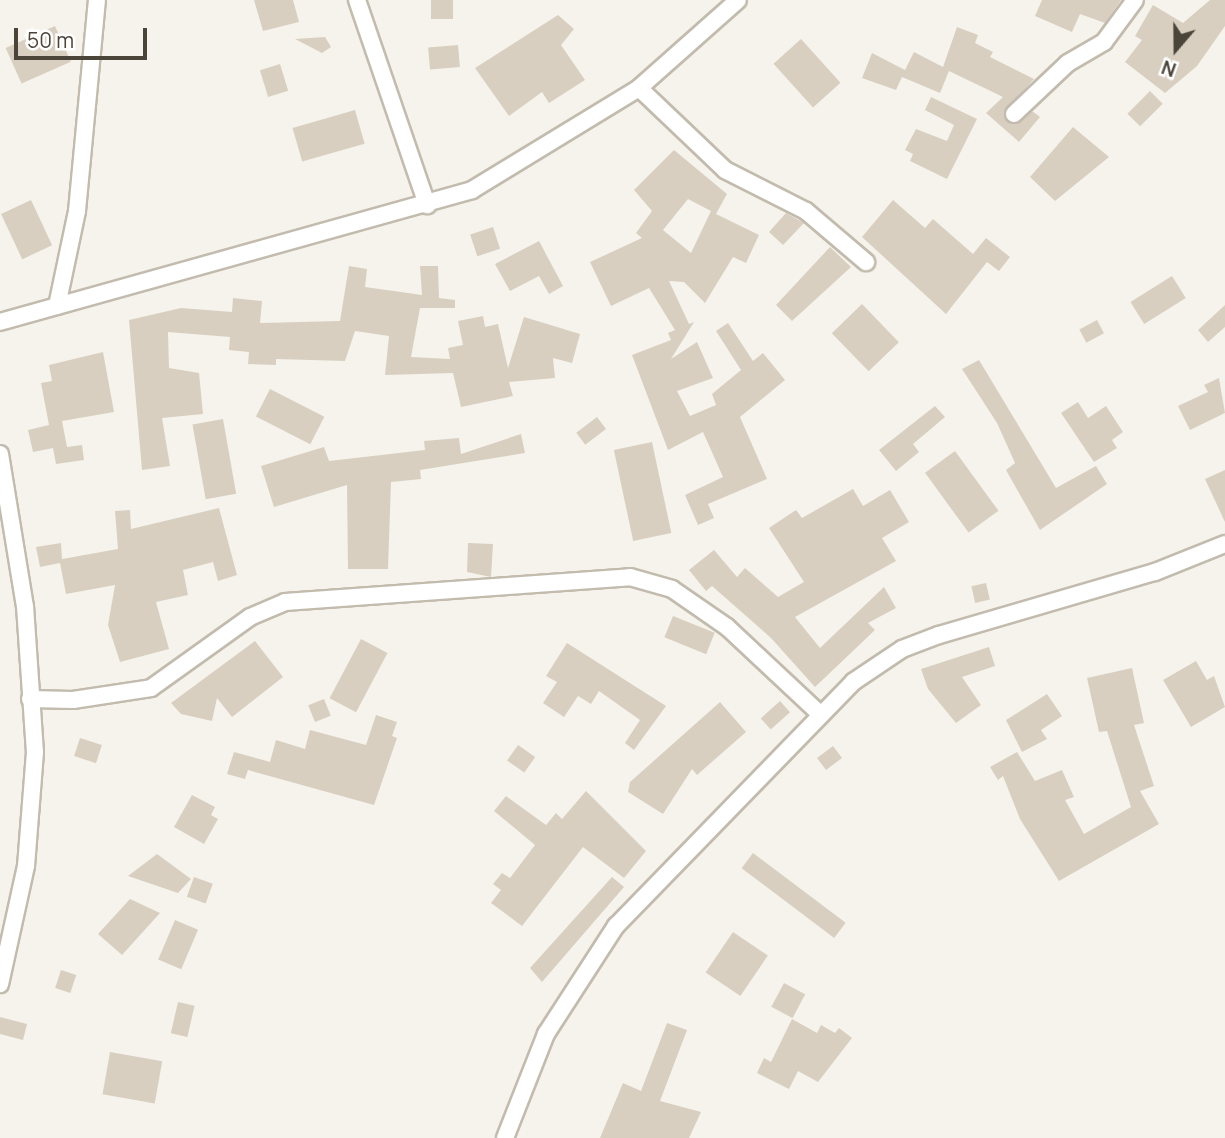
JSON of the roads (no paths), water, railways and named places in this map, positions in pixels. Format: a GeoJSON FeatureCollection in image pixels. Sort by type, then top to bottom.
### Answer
{"type":"FeatureCollection","features":[{"type":"Feature","properties":{"kind":"street"},"geometry":{"type":"LineString","coordinates":[[57,306],[77,211],[97,0]]}},
{"type":"Feature","properties":{"kind":"street"},"geometry":{"type":"LineString","coordinates":[[357,0],[427,205]]}},
{"type":"Feature","properties":{"kind":"street"},"geometry":{"type":"LineString","coordinates":[[0,322],[427,205],[516,168],[639,88],[738,0]]}},
{"type":"Feature","properties":{"kind":"street"},"geometry":{"type":"LineString","coordinates":[[1014,114],[1068,64],[1104,42],[1135,0]]}},
{"type":"Feature","properties":{"kind":"street"},"geometry":{"type":"LineString","coordinates":[[639,88],[725,170],[806,211],[866,262]]}},
{"type":"Feature","properties":{"kind":"street"},"geometry":{"type":"LineString","coordinates":[[0,454],[25,606],[32,811],[0,984]]}},
{"type":"Feature","properties":{"kind":"street"},"geometry":{"type":"LineString","coordinates":[[505,1138],[546,1034],[616,926],[820,714],[902,649],[1155,572],[1225,544]]}},
{"type":"Feature","properties":{"kind":"street"},"geometry":{"type":"LineString","coordinates":[[30,699],[73,700],[151,688],[250,617],[285,602],[630,577],[672,589],[727,628],[820,714]]}}]}
